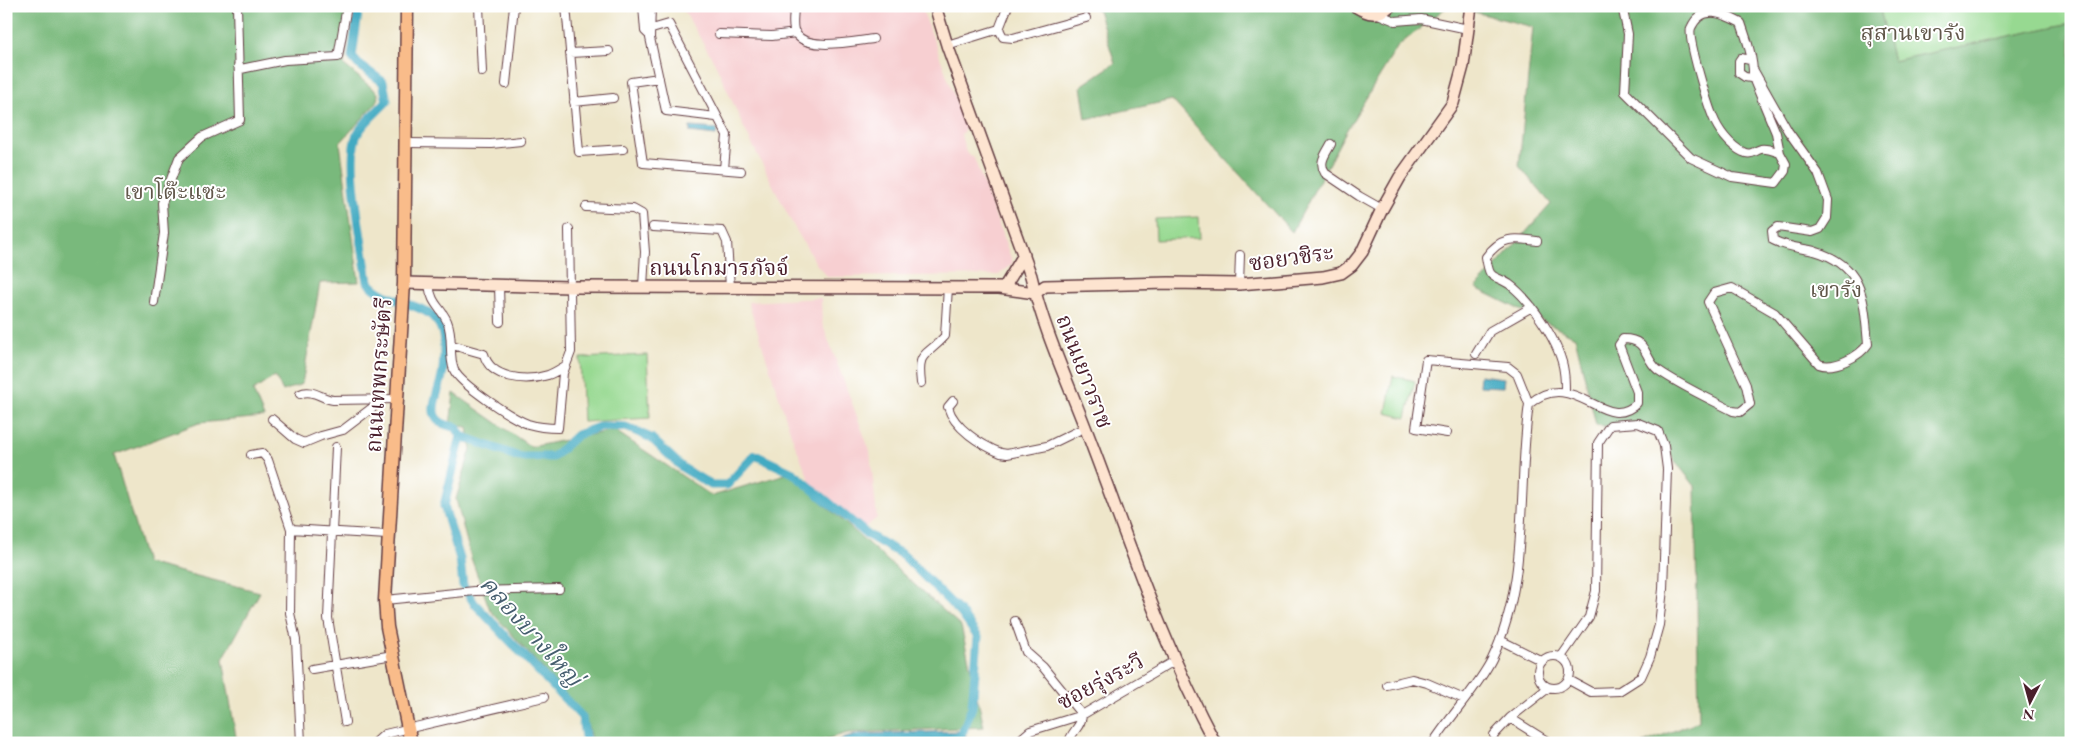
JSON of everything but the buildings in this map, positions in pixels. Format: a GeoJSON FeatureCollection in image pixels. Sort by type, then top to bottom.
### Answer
{"type":"FeatureCollection","features":[{"type":"Feature","properties":{"kind":"main road","name":"ถนนเทพกระษัตรี"},"geometry":{"type":"LineString","coordinates":[[407,6],[404,283],[387,535],[385,600],[393,655],[411,743]]}},
{"type":"Feature","properties":{"kind":"street"},"geometry":{"type":"LineString","coordinates":[[154,302],[164,233],[162,203],[179,158],[202,137],[240,120],[236,6]]}},
{"type":"Feature","properties":{"kind":"street"},"geometry":{"type":"LineString","coordinates":[[238,66],[242,69],[285,60],[338,57],[347,6]]}},
{"type":"Feature","properties":{"kind":"street"},"geometry":{"type":"LineString","coordinates":[[479,6],[482,72]]}},
{"type":"Feature","properties":{"kind":"street"},"geometry":{"type":"LineString","coordinates":[[506,84],[514,6]]}},
{"type":"Feature","properties":{"kind":"street"},"geometry":{"type":"LineString","coordinates":[[566,6],[579,152],[623,149]]}},
{"type":"Feature","properties":{"kind":"street"},"geometry":{"type":"LineString","coordinates":[[643,6],[666,111],[716,117]]}},
{"type":"Feature","properties":{"kind":"street"},"geometry":{"type":"LineString","coordinates":[[649,33],[651,6]]}},
{"type":"Feature","properties":{"kind":"street"},"geometry":{"type":"LineString","coordinates":[[794,6],[794,29],[802,39],[818,44],[873,39]]}},
{"type":"Feature","properties":{"kind":"street","name":"ถนนเยาวราช"},"geometry":{"type":"LineString","coordinates":[[935,6],[947,45],[1024,255],[1035,292],[1086,427],[1138,574],[1174,661],[1215,743]]}},
{"type":"Feature","properties":{"kind":"street"},"geometry":{"type":"LineString","coordinates":[[1008,6],[999,29],[1003,37],[1013,38],[1086,18]]}},
{"type":"Feature","properties":{"kind":"street"},"geometry":{"type":"LineString","coordinates":[[1355,6],[1366,13],[1378,14],[1395,21],[1421,19],[1468,29]]}},
{"type":"Feature","properties":{"kind":"street"},"geometry":{"type":"LineString","coordinates":[[1378,14],[1390,6]]}},
{"type":"Feature","properties":{"kind":"street","name":"ซอยวชิระ"},"geometry":{"type":"LineString","coordinates":[[1035,292],[1045,286],[1169,283],[1239,284],[1341,274],[1352,265],[1362,252],[1382,209],[1400,178],[1453,103],[1463,66],[1471,6]]}},
{"type":"Feature","properties":{"kind":"street"},"geometry":{"type":"LineString","coordinates":[[1622,6],[1628,34],[1625,92],[1691,158],[1732,177],[1776,183],[1785,171],[1786,164],[1780,152],[1776,133],[1761,101],[1750,60],[1747,38],[1741,24],[1718,13],[1706,13],[1691,28],[1698,69],[1713,118],[1728,140],[1743,152],[1750,154],[1760,149],[1780,152]]}},
{"type":"Feature","properties":{"kind":"street"},"geometry":{"type":"LineString","coordinates":[[649,33],[669,24],[727,135],[724,169]]}},
{"type":"Feature","properties":{"kind":"street"},"geometry":{"type":"LineString","coordinates":[[947,45],[999,29]]}},
{"type":"Feature","properties":{"kind":"street"},"geometry":{"type":"LineString","coordinates":[[719,34],[772,36],[796,33]]}},
{"type":"Feature","properties":{"kind":"street"},"geometry":{"type":"LineString","coordinates":[[570,53],[609,51]]}},
{"type":"Feature","properties":{"kind":"street"},"geometry":{"type":"LineString","coordinates":[[1529,404],[1537,396],[1565,391],[1580,396],[1607,411],[1618,413],[1630,410],[1637,403],[1636,392],[1619,345],[1623,339],[1633,339],[1641,344],[1656,368],[1733,411],[1740,412],[1750,404],[1746,385],[1708,302],[1714,292],[1732,288],[1775,313],[1819,364],[1833,366],[1863,351],[1868,344],[1860,286],[1846,266],[1833,258],[1781,244],[1773,240],[1772,231],[1778,227],[1812,232],[1820,230],[1828,218],[1828,200],[1818,173],[1788,131],[1756,79],[1740,73],[1738,67],[1741,58],[1750,60]]}},
{"type":"Feature","properties":{"kind":"street"},"geometry":{"type":"LineString","coordinates":[[659,78],[631,82],[643,163],[741,171]]}},
{"type":"Feature","properties":{"kind":"street"},"geometry":{"type":"LineString","coordinates":[[574,102],[613,98]]}},
{"type":"Feature","properties":{"kind":"street"},"geometry":{"type":"LineString","coordinates":[[406,143],[491,144],[522,141]]}},
{"type":"Feature","properties":{"kind":"street"},"geometry":{"type":"LineString","coordinates":[[1768,149],[1775,147],[1778,143]]}},
{"type":"Feature","properties":{"kind":"street"},"geometry":{"type":"LineString","coordinates":[[1331,144],[1322,161],[1322,167],[1326,173],[1359,196],[1382,209]]}},
{"type":"Feature","properties":{"kind":"street"},"geometry":{"type":"LineString","coordinates":[[586,206],[633,209],[642,214],[645,252],[643,287]]}},
{"type":"Feature","properties":{"kind":"street"},"geometry":{"type":"LineString","coordinates":[[653,227],[722,231],[727,242],[730,287]]}},
{"type":"Feature","properties":{"kind":"street"},"geometry":{"type":"LineString","coordinates":[[429,284],[433,302],[447,321],[452,345],[452,364],[459,379],[517,419],[541,428],[560,426],[566,366],[571,352],[569,229]]}},
{"type":"Feature","properties":{"kind":"street"},"geometry":{"type":"LineString","coordinates":[[1537,241],[1515,238],[1495,245],[1486,257],[1488,270],[1493,278],[1509,284],[1532,307],[1554,340],[1564,370],[1565,391]]}},
{"type":"Feature","properties":{"kind":"street"},"geometry":{"type":"LineString","coordinates":[[1004,288],[1024,255]]}},
{"type":"Feature","properties":{"kind":"street"},"geometry":{"type":"LineString","coordinates":[[1239,284],[1240,255]]}},
{"type":"Feature","properties":{"kind":"street","name":"ถนนโกมารภัจจ์"},"geometry":{"type":"LineString","coordinates":[[404,283],[570,287],[948,287],[1004,288],[1035,292]]}},
{"type":"Feature","properties":{"kind":"street"},"geometry":{"type":"LineString","coordinates":[[499,285],[500,322]]}},
{"type":"Feature","properties":{"kind":"street"},"geometry":{"type":"LineString","coordinates":[[921,383],[920,361],[945,336],[948,287]]}},
{"type":"Feature","properties":{"kind":"street"},"geometry":{"type":"LineString","coordinates":[[1476,354],[1490,330],[1532,307]]}},
{"type":"Feature","properties":{"kind":"street"},"geometry":{"type":"LineString","coordinates":[[452,345],[484,354],[486,362],[493,370],[501,374],[540,377],[566,366]]}},
{"type":"Feature","properties":{"kind":"street"},"geometry":{"type":"LineString","coordinates":[[1433,743],[1484,674],[1500,640],[1517,571],[1522,474],[1529,404],[1517,374],[1508,367],[1426,360],[1416,428],[1447,433]]}},
{"type":"Feature","properties":{"kind":"street"},"geometry":{"type":"LineString","coordinates":[[300,394],[311,392],[325,399],[333,400],[397,399]]}},
{"type":"Feature","properties":{"kind":"street"},"geometry":{"type":"LineString","coordinates":[[272,419],[295,439],[306,443],[321,436],[343,430],[381,400]]}},
{"type":"Feature","properties":{"kind":"street"},"geometry":{"type":"LineString","coordinates":[[953,401],[948,407],[950,414],[967,432],[1001,453],[1007,454],[1047,446],[1086,427]]}},
{"type":"Feature","properties":{"kind":"street"},"geometry":{"type":"LineString","coordinates":[[1560,657],[1590,617],[1596,591],[1598,444],[1610,425],[1638,423],[1658,431],[1664,446],[1667,469],[1664,559],[1659,625],[1650,657],[1641,677],[1619,691],[1591,692],[1569,680]]}},
{"type":"Feature","properties":{"kind":"street"},"geometry":{"type":"LineString","coordinates":[[336,447],[328,618],[345,722]]}},
{"type":"Feature","properties":{"kind":"street"},"geometry":{"type":"LineString","coordinates":[[251,455],[262,453],[268,460],[290,529],[290,612],[296,640],[301,743]]}},
{"type":"Feature","properties":{"kind":"street"},"geometry":{"type":"LineString","coordinates":[[290,529],[387,535]]}},
{"type":"Feature","properties":{"kind":"street"},"geometry":{"type":"LineString","coordinates":[[385,600],[470,592],[559,589]]}},
{"type":"Feature","properties":{"kind":"street"},"geometry":{"type":"LineString","coordinates":[[1015,620],[1026,652],[1043,667],[1082,715],[1080,725],[1069,738],[1069,743]]}},
{"type":"Feature","properties":{"kind":"street"},"geometry":{"type":"LineString","coordinates":[[1500,640],[1542,662]]}},
{"type":"Feature","properties":{"kind":"street"},"geometry":{"type":"LineString","coordinates":[[312,668],[393,655]]}},
{"type":"Feature","properties":{"kind":"street"},"geometry":{"type":"LineString","coordinates":[[1494,735],[1510,718],[1548,688],[1562,686],[1569,680],[1569,665],[1560,657],[1552,656],[1542,662],[1538,676],[1548,688]]}},
{"type":"Feature","properties":{"kind":"street","name":"ซอยรุ่งระวี"},"geometry":{"type":"LineString","coordinates":[[1016,743],[1030,731],[1082,715],[1174,661]]}},
{"type":"Feature","properties":{"kind":"street"},"geometry":{"type":"LineString","coordinates":[[1387,685],[1412,679],[1427,683],[1464,699]]}},
{"type":"Feature","properties":{"kind":"street"},"geometry":{"type":"LineString","coordinates":[[375,743],[385,734],[544,697]]}},
{"type":"Feature","properties":{"kind":"street"},"geometry":{"type":"LineString","coordinates":[[1510,718],[1550,743]]}},
{"type":"Feature","properties":{"kind":"shaded area"},"geometry":{"type":"Polygon","coordinates":[[[681,6],[921,6],[966,127],[961,135],[966,152],[974,158],[1013,263],[999,275],[828,277],[817,265],[793,225],[744,128],[716,65],[681,6]]]}},
{"type":"Feature","properties":{"kind":"shaded area"},"geometry":{"type":"Polygon","coordinates":[[[821,298],[822,323],[870,451],[877,518],[863,529],[812,486],[792,437],[748,302],[821,298]]]}},
{"type":"Feature","properties":{"kind":"green space","name":"เขาโต๊ะแซะ"},"geometry":{"type":"Polygon","coordinates":[[[6,6],[350,6],[344,65],[378,93],[377,102],[340,143],[359,282],[320,283],[302,384],[283,391],[275,376],[253,391],[264,417],[199,423],[114,455],[146,563],[260,592],[223,659],[237,743],[6,743],[6,6]]]}},
{"type":"Feature","properties":{"kind":"green space"},"geometry":{"type":"Polygon","coordinates":[[[1089,6],[1448,6],[1398,46],[1346,131],[1292,232],[1172,100],[1086,119],[1081,86],[1115,63],[1098,10],[1089,6]]]}},
{"type":"Feature","properties":{"kind":"green space","name":"เขารัง"},"geometry":{"type":"Polygon","coordinates":[[[1451,6],[1879,6],[1893,61],[2071,23],[2071,743],[1643,743],[1699,721],[1695,486],[1652,432],[1596,425],[1575,337],[1476,288],[1551,204],[1519,166],[1533,27],[1451,6]]]}},
{"type":"Feature","properties":{"kind":"green space","name":"สุสานเขารัง"},"geometry":{"type":"Polygon","coordinates":[[[1879,6],[2071,6],[2071,23],[1893,61],[1879,6]]]}},
{"type":"Feature","properties":{"kind":"green space"},"geometry":{"type":"Polygon","coordinates":[[[1199,217],[1200,238],[1156,240],[1155,219],[1199,217]]]}},
{"type":"Feature","properties":{"kind":"green space"},"geometry":{"type":"Polygon","coordinates":[[[647,355],[650,418],[583,422],[580,358],[647,355]]]}},
{"type":"Feature","properties":{"kind":"green space"},"geometry":{"type":"Polygon","coordinates":[[[1393,376],[1415,381],[1406,418],[1386,413],[1393,376]]]}},
{"type":"Feature","properties":{"kind":"green space"},"geometry":{"type":"Polygon","coordinates":[[[454,393],[531,447],[614,430],[712,496],[789,473],[961,626],[984,727],[848,733],[812,743],[592,743],[585,716],[490,610],[471,558],[456,499],[471,449],[468,427],[450,425],[454,393]]]}},
{"type":"Feature","properties":{"kind":"water"},"geometry":{"type":"Polygon","coordinates":[[[690,127],[717,129],[716,135],[690,132],[690,127]]]}},
{"type":"Feature","properties":{"kind":"water"},"geometry":{"type":"Polygon","coordinates":[[[1480,375],[1504,378],[1503,387],[1479,386],[1480,375]]]}},
{"type":"Feature","properties":{"kind":"water"},"geometry":{"type":"Polygon","coordinates":[[[963,731],[970,743],[829,743],[859,734],[963,731]]]}},
{"type":"Feature","properties":{"kind":"waterway","name":"คลองบางใหญ่"},"geometry":{"type":"LineString","coordinates":[[359,6],[352,57],[358,64],[383,82],[387,101],[361,129],[354,144],[353,161],[356,204],[368,282],[387,296],[420,308],[437,321],[442,331],[444,345],[443,370],[434,405],[434,413],[437,419],[444,424],[456,427],[461,436],[444,506],[460,559],[463,585],[474,603],[582,717],[586,743]]}},
{"type":"Feature","properties":{"kind":"waterway"},"geometry":{"type":"LineString","coordinates":[[461,436],[519,457],[553,457],[577,435],[602,426],[626,427],[651,438],[683,468],[711,485],[727,485],[755,455],[793,473],[868,535],[903,555],[961,613],[978,637],[972,707],[963,731]]}}]}
